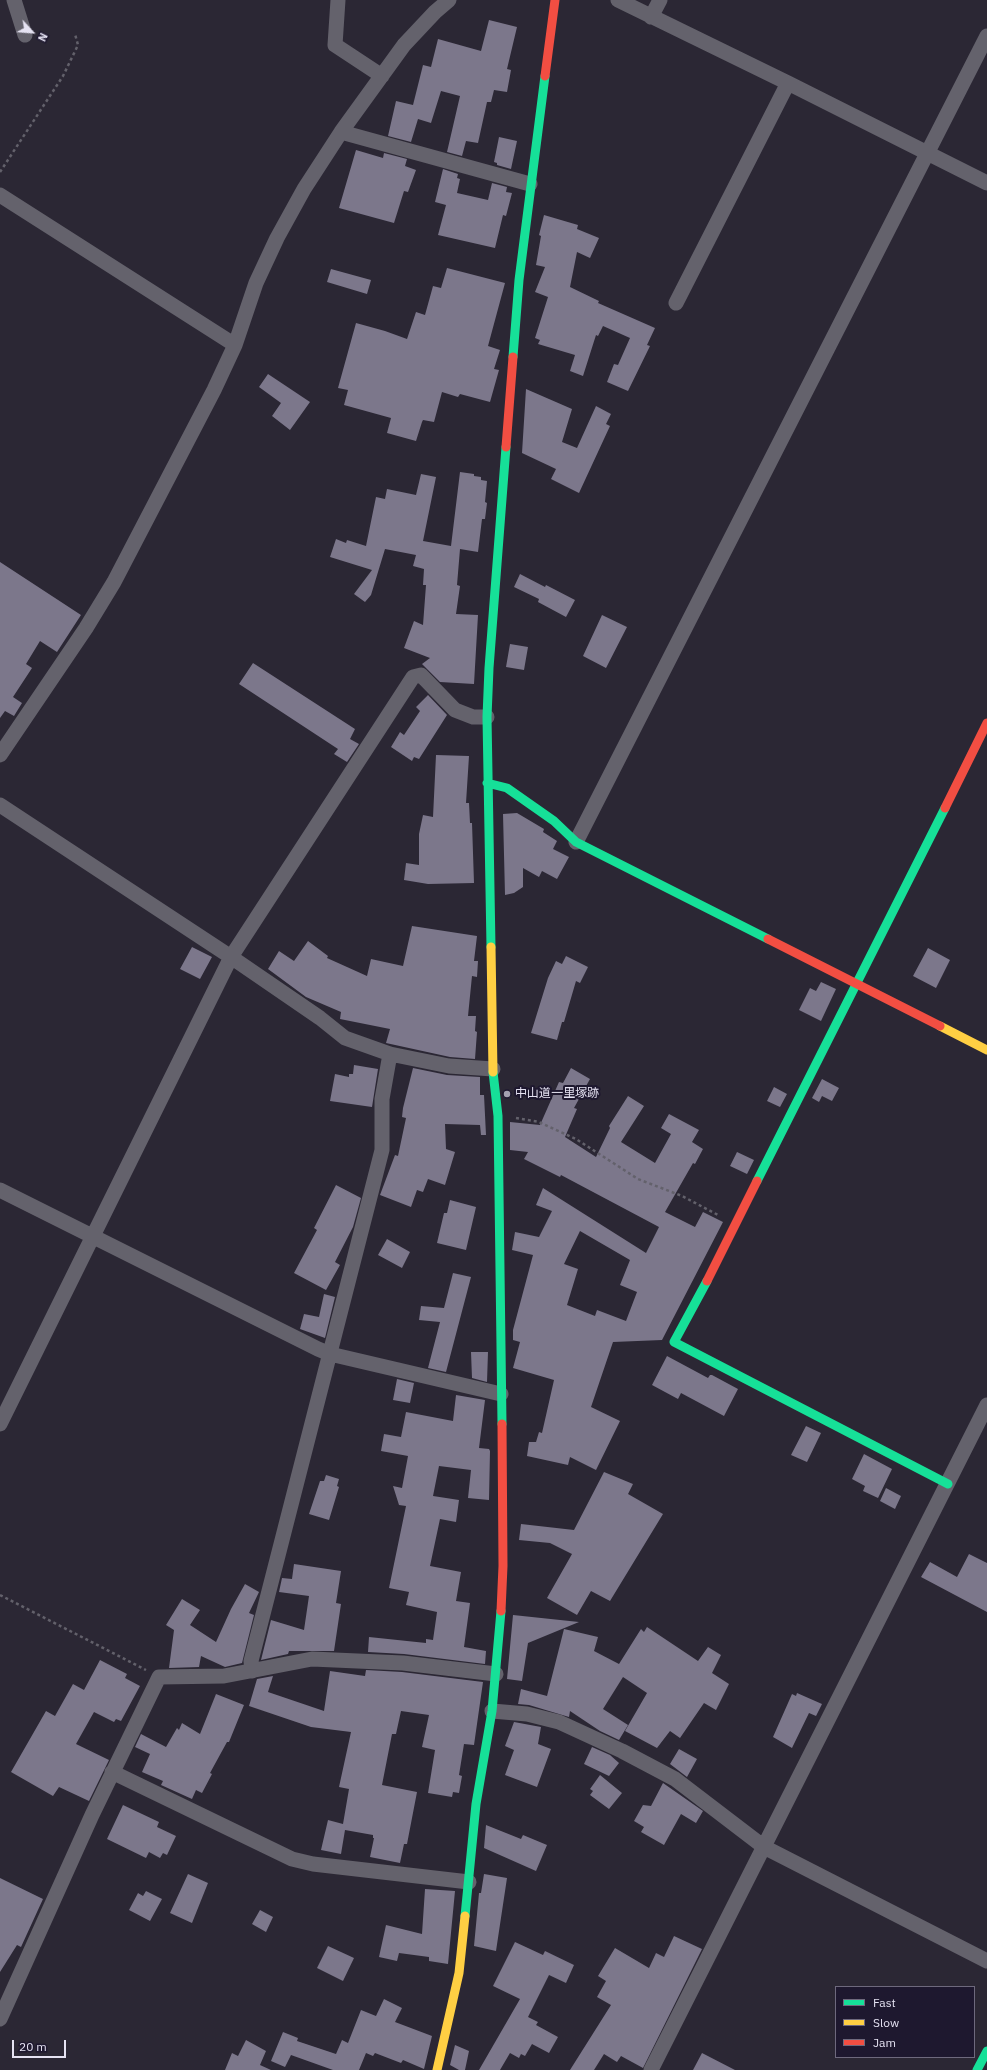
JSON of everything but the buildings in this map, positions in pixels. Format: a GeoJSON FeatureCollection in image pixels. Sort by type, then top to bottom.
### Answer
{"type":"FeatureCollection","features":[{"type":"Feature","properties":{"kind":"street"},"geometry":{"type":"LineString","coordinates":[[14,0],[25,35]]}},
{"type":"Feature","properties":{"kind":"street"},"geometry":{"type":"LineString","coordinates":[[338,0],[335,45],[382,76]]}},
{"type":"Feature","properties":{"kind":"street"},"geometry":{"type":"LineString","coordinates":[[0,755],[86,628],[114,582],[214,390],[235,345],[256,283],[277,238],[304,189],[341,132],[404,45],[435,12],[449,0]]}},
{"type":"Feature","properties":{"kind":"street"},"geometry":{"type":"LineString","coordinates":[[437,2070],[459,1973],[476,1804],[492,1711],[496,1674],[503,1566],[498,1116],[493,1069],[487,717],[489,668],[519,280],[530,184],[555,0]]}},
{"type":"Feature","properties":{"kind":"street"},"geometry":{"type":"LineString","coordinates":[[618,0],[788,83],[987,184]]}},
{"type":"Feature","properties":{"kind":"street"},"geometry":{"type":"LineString","coordinates":[[652,17],[660,0]]}},
{"type":"Feature","properties":{"kind":"street"},"geometry":{"type":"LineString","coordinates":[[576,842],[987,36]]}},
{"type":"Feature","properties":{"kind":"street"},"geometry":{"type":"LineString","coordinates":[[676,303],[788,83]]}},
{"type":"Feature","properties":{"kind":"street"},"geometry":{"type":"LineString","coordinates":[[341,132],[530,184]]}},
{"type":"Feature","properties":{"kind":"street"},"geometry":{"type":"LineString","coordinates":[[0,195],[235,345]]}},
{"type":"Feature","properties":{"kind":"street"},"geometry":{"type":"LineString","coordinates":[[0,1424],[94,1237],[231,957],[413,677],[420,675],[455,710],[473,717],[487,717]]}},
{"type":"Feature","properties":{"kind":"street"},"geometry":{"type":"LineString","coordinates":[[948,1484],[674,1342],[987,723]]}},
{"type":"Feature","properties":{"kind":"street"},"geometry":{"type":"LineString","coordinates":[[487,783],[507,788],[554,821],[576,842],[608,860],[855,982],[987,1050]]}},
{"type":"Feature","properties":{"kind":"street"},"geometry":{"type":"LineString","coordinates":[[0,805],[231,957],[320,1018],[345,1038],[390,1054],[449,1066],[493,1069]]}},
{"type":"Feature","properties":{"kind":"street"},"geometry":{"type":"LineString","coordinates":[[252,1671],[251,1661],[382,1150],[382,1099],[390,1054]]}},
{"type":"Feature","properties":{"kind":"street"},"geometry":{"type":"LineString","coordinates":[[0,1190],[330,1354],[501,1394]]}},
{"type":"Feature","properties":{"kind":"street"},"geometry":{"type":"LineString","coordinates":[[651,2070],[987,1405]]}},
{"type":"Feature","properties":{"kind":"street"},"geometry":{"type":"LineString","coordinates":[[0,2019],[112,1772],[158,1677],[224,1676],[312,1660],[403,1663],[496,1674]]}},
{"type":"Feature","properties":{"kind":"street"},"geometry":{"type":"LineString","coordinates":[[492,1711],[527,1714],[559,1722],[622,1751],[675,1779],[764,1847],[987,1961]]}},
{"type":"Feature","properties":{"kind":"street"},"geometry":{"type":"LineString","coordinates":[[112,1772],[292,1859],[313,1864],[469,1882]]}},
{"type":"Feature","properties":{"kind":"street"},"geometry":{"type":"LineString","coordinates":[[977,2070],[987,2051]]}},
{"type":"Feature","properties":{"kind":"path"},"geometry":{"type":"LineString","coordinates":[[0,172],[62,76],[78,45],[75,34]]}},
{"type":"Feature","properties":{"kind":"path"},"geometry":{"type":"LineString","coordinates":[[498,1116],[527,1119],[545,1125],[576,1139],[638,1179],[682,1196],[735,1223]]}},
{"type":"Feature","properties":{"kind":"path"},"geometry":{"type":"LineString","coordinates":[[0,1595],[158,1677]]}},
{"type":"Feature","properties":{"kind":"traffic: fast"},"geometry":{"type":"LineString","coordinates":[[513,357],[519,280],[545,76]]}},
{"type":"Feature","properties":{"kind":"traffic: fast"},"geometry":{"type":"LineString","coordinates":[[491,947],[487,717],[489,668],[506,447]]}},
{"type":"Feature","properties":{"kind":"traffic: fast"},"geometry":{"type":"LineString","coordinates":[[487,783],[507,788],[554,821],[576,842],[768,939]]}},
{"type":"Feature","properties":{"kind":"traffic: fast"},"geometry":{"type":"LineString","coordinates":[[757,1181],[945,808]]}},
{"type":"Feature","properties":{"kind":"traffic: fast"},"geometry":{"type":"LineString","coordinates":[[493,1072],[498,1116],[502,1424]]}},
{"type":"Feature","properties":{"kind":"traffic: fast"},"geometry":{"type":"LineString","coordinates":[[707,1281],[674,1342],[948,1484]]}},
{"type":"Feature","properties":{"kind":"traffic: fast"},"geometry":{"type":"LineString","coordinates":[[465,1916],[476,1804],[492,1711],[501,1611]]}},
{"type":"Feature","properties":{"kind":"traffic: fast"},"geometry":{"type":"LineString","coordinates":[[977,2070],[987,2051]]}},
{"type":"Feature","properties":{"kind":"traffic: slow"},"geometry":{"type":"LineString","coordinates":[[491,947],[493,1072]]}},
{"type":"Feature","properties":{"kind":"traffic: slow"},"geometry":{"type":"LineString","coordinates":[[940,1026],[987,1050]]}},
{"type":"Feature","properties":{"kind":"traffic: slow"},"geometry":{"type":"LineString","coordinates":[[437,2070],[459,1973],[465,1916]]}},
{"type":"Feature","properties":{"kind":"traffic: jam"},"geometry":{"type":"LineString","coordinates":[[545,76],[555,0]]}},
{"type":"Feature","properties":{"kind":"traffic: jam"},"geometry":{"type":"LineString","coordinates":[[506,447],[513,357]]}},
{"type":"Feature","properties":{"kind":"traffic: jam"},"geometry":{"type":"LineString","coordinates":[[945,808],[987,723]]}},
{"type":"Feature","properties":{"kind":"traffic: jam"},"geometry":{"type":"LineString","coordinates":[[768,939],[940,1026]]}},
{"type":"Feature","properties":{"kind":"traffic: jam"},"geometry":{"type":"LineString","coordinates":[[707,1281],[757,1181]]}},
{"type":"Feature","properties":{"kind":"traffic: jam"},"geometry":{"type":"LineString","coordinates":[[501,1611],[503,1566],[502,1424]]}},
{"type":"Feature","properties":{"kind":"place","name":"中山道一里塚跡"},"geometry":{"type":"Point","coordinates":[507,1094]}}]}
